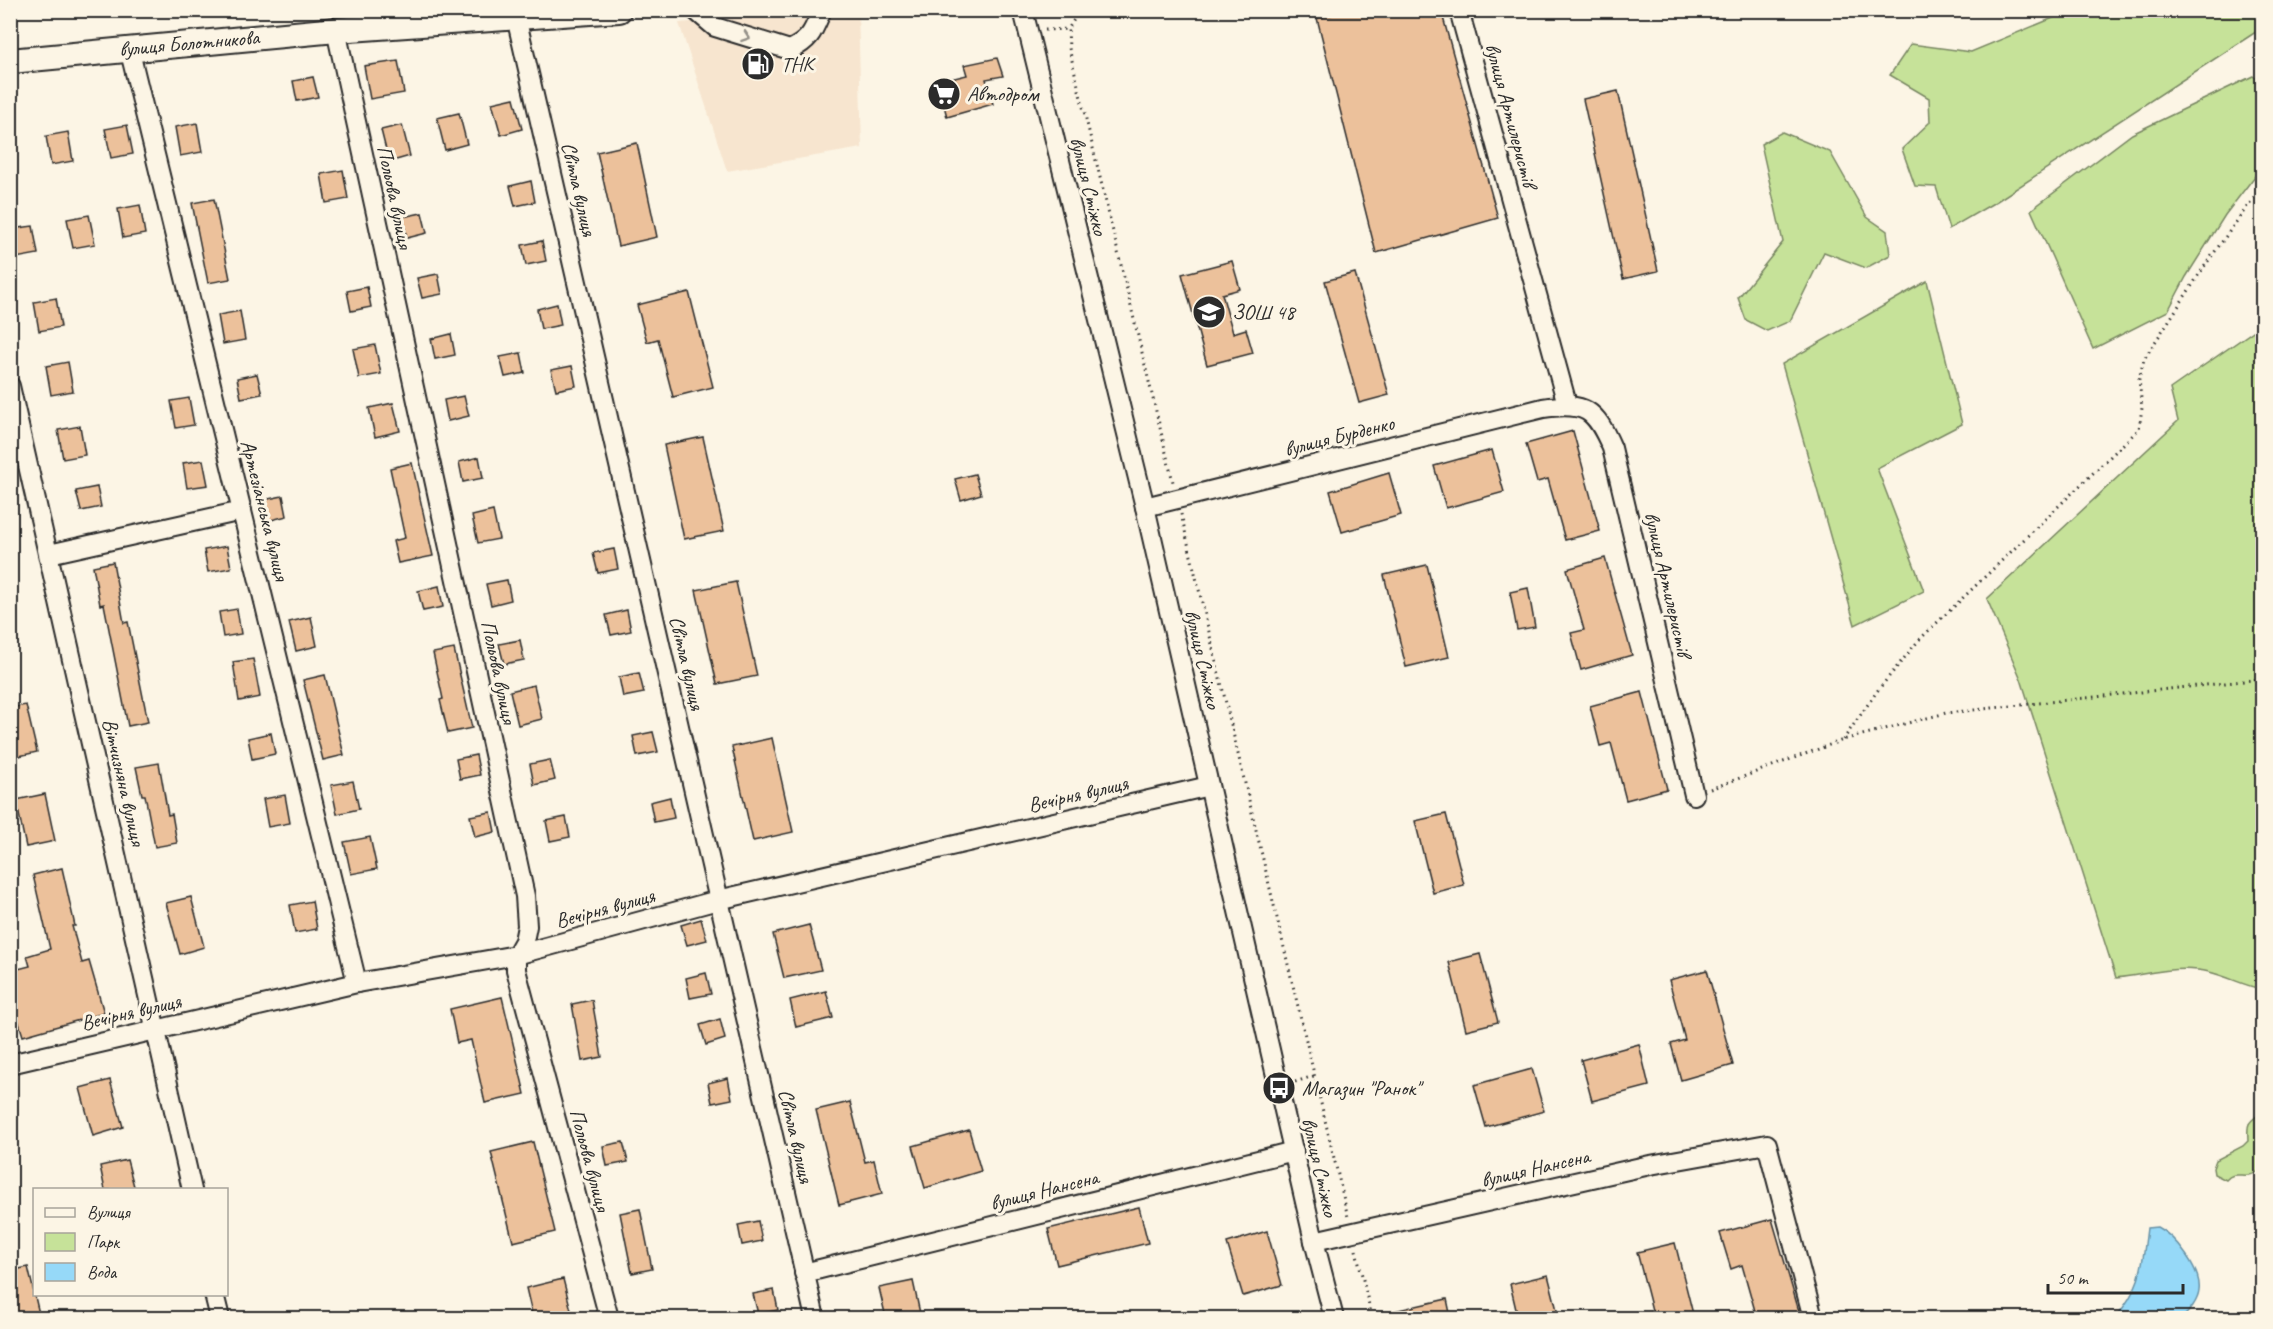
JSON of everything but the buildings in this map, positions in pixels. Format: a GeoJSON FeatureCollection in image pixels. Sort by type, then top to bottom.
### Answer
{"type":"FeatureCollection","features":[{"type":"Feature","properties":{"kind":"main road","name":"вулиця Болотникова"},"geometry":{"type":"LineString","coordinates":[[10,61],[336,30],[618,10]]}},
{"type":"Feature","properties":{"kind":"street"},"geometry":{"type":"LineString","coordinates":[[695,10],[715,27],[790,50],[804,44],[822,10]]}},
{"type":"Feature","properties":{"kind":"street","name":"вулиця Стіжко"},"geometry":{"type":"LineString","coordinates":[[1023,10],[1145,507],[1314,1241],[1334,1318]]}},
{"type":"Feature","properties":{"kind":"street","name":"вулиця Артилеристів"},"geometry":{"type":"LineString","coordinates":[[1459,10],[1567,404],[1587,410],[1602,426],[1612,448],[1694,795]]}},
{"type":"Feature","properties":{"kind":"street","name":"Світла вулиця"},"geometry":{"type":"LineString","coordinates":[[516,17],[815,1318]]}},
{"type":"Feature","properties":{"kind":"street","name":"Польова вулиця"},"geometry":{"type":"LineString","coordinates":[[336,30],[525,896],[526,926],[524,941],[516,956],[516,970],[609,1318]]}},
{"type":"Feature","properties":{"kind":"street","name":"Артезіанська вулиця"},"geometry":{"type":"LineString","coordinates":[[129,48],[357,983]]}},
{"type":"Feature","properties":{"kind":"street","name":"Вітчизняна вулиця"},"geometry":{"type":"LineString","coordinates":[[10,386],[192,1188]]}},
{"type":"Feature","properties":{"kind":"street","name":"вулиця Бурденко"},"geometry":{"type":"LineString","coordinates":[[1145,507],[1543,408],[1567,404]]}},
{"type":"Feature","properties":{"kind":"street"},"geometry":{"type":"LineString","coordinates":[[49,554],[242,511]]}},
{"type":"Feature","properties":{"kind":"street","name":"Вечірня вулиця"},"geometry":{"type":"LineString","coordinates":[[10,1064],[357,983],[516,956],[718,900],[1209,786]]}},
{"type":"Feature","properties":{"kind":"street","name":"вулиця Нансена"},"geometry":{"type":"LineString","coordinates":[[1314,1241],[1650,1165],[1767,1144],[1813,1318]]}},
{"type":"Feature","properties":{"kind":"street","name":"вулиця Нансена"},"geometry":{"type":"LineString","coordinates":[[804,1273],[1294,1151]]}},
{"type":"Feature","properties":{"kind":"street"},"geometry":{"type":"LineString","coordinates":[[214,1296],[220,1318]]}},
{"type":"Feature","properties":{"kind":"path"},"geometry":{"type":"LineString","coordinates":[[1080,10],[1068,29],[1069,48],[1372,1318]]}},
{"type":"Feature","properties":{"kind":"path"},"geometry":{"type":"LineString","coordinates":[[1843,740],[1878,690],[1919,640],[2139,429],[2142,408],[2139,379],[2144,359],[2206,264],[2262,186]]}},
{"type":"Feature","properties":{"kind":"path"},"geometry":{"type":"LineString","coordinates":[[1694,795],[1783,760],[1843,740],[1946,713],[2262,678]]}},
{"type":"Feature","properties":{"kind":"shaded area"},"geometry":{"type":"Polygon","coordinates":[[[813,11],[858,11],[862,148],[727,171],[679,23],[813,11]]]}},
{"type":"Feature","properties":{"kind":"green space"},"geometry":{"type":"Polygon","coordinates":[[[2241,10],[2262,19],[2262,28],[1997,201],[1949,229],[1936,187],[1915,186],[1902,149],[1930,122],[1929,98],[1890,75],[1911,44],[1971,52],[2070,11],[2241,10]]]}},
{"type":"Feature","properties":{"kind":"green space"},"geometry":{"type":"Polygon","coordinates":[[[2253,76],[2262,83],[2262,167],[2225,215],[2186,277],[2168,311],[2093,349],[2031,210],[2132,134],[2253,76]]]}},
{"type":"Feature","properties":{"kind":"green space"},"geometry":{"type":"Polygon","coordinates":[[[1782,132],[1830,152],[1867,217],[1887,231],[1890,255],[1866,268],[1824,252],[1790,321],[1767,331],[1746,320],[1738,298],[1783,242],[1761,144],[1782,132]]]}},
{"type":"Feature","properties":{"kind":"green space"},"geometry":{"type":"Polygon","coordinates":[[[1927,281],[1962,424],[1877,468],[1924,591],[1855,625],[1782,364],[1927,281]]]}},
{"type":"Feature","properties":{"kind":"green space"},"geometry":{"type":"Polygon","coordinates":[[[2262,325],[2262,989],[2216,974],[2186,969],[2116,978],[2021,679],[1987,599],[2178,421],[2170,389],[2262,325]]]}},
{"type":"Feature","properties":{"kind":"green space"},"geometry":{"type":"Polygon","coordinates":[[[2262,1112],[2262,1169],[2251,1175],[2234,1175],[2226,1180],[2214,1174],[2213,1168],[2216,1160],[2248,1141],[2249,1124],[2262,1112]]]}},
{"type":"Feature","properties":{"kind":"water"},"geometry":{"type":"Polygon","coordinates":[[[2157,1227],[2172,1238],[2192,1264],[2199,1283],[2197,1299],[2182,1318],[2115,1318],[2136,1286],[2144,1254],[2147,1228],[2157,1227]]]}},
{"type":"Feature","properties":{"kind":"place","name":"ТНК"},"geometry":{"type":"Point","coordinates":[758,64]}},
{"type":"Feature","properties":{"kind":"place","name":"Автодром"},"geometry":{"type":"Point","coordinates":[944,94]}},
{"type":"Feature","properties":{"kind":"place","name":"ЗОШ 48"},"geometry":{"type":"Point","coordinates":[1209,312]}},
{"type":"Feature","properties":{"kind":"place","name":"Магазин \"Ранок\""},"geometry":{"type":"Point","coordinates":[1279,1088]}}]}
